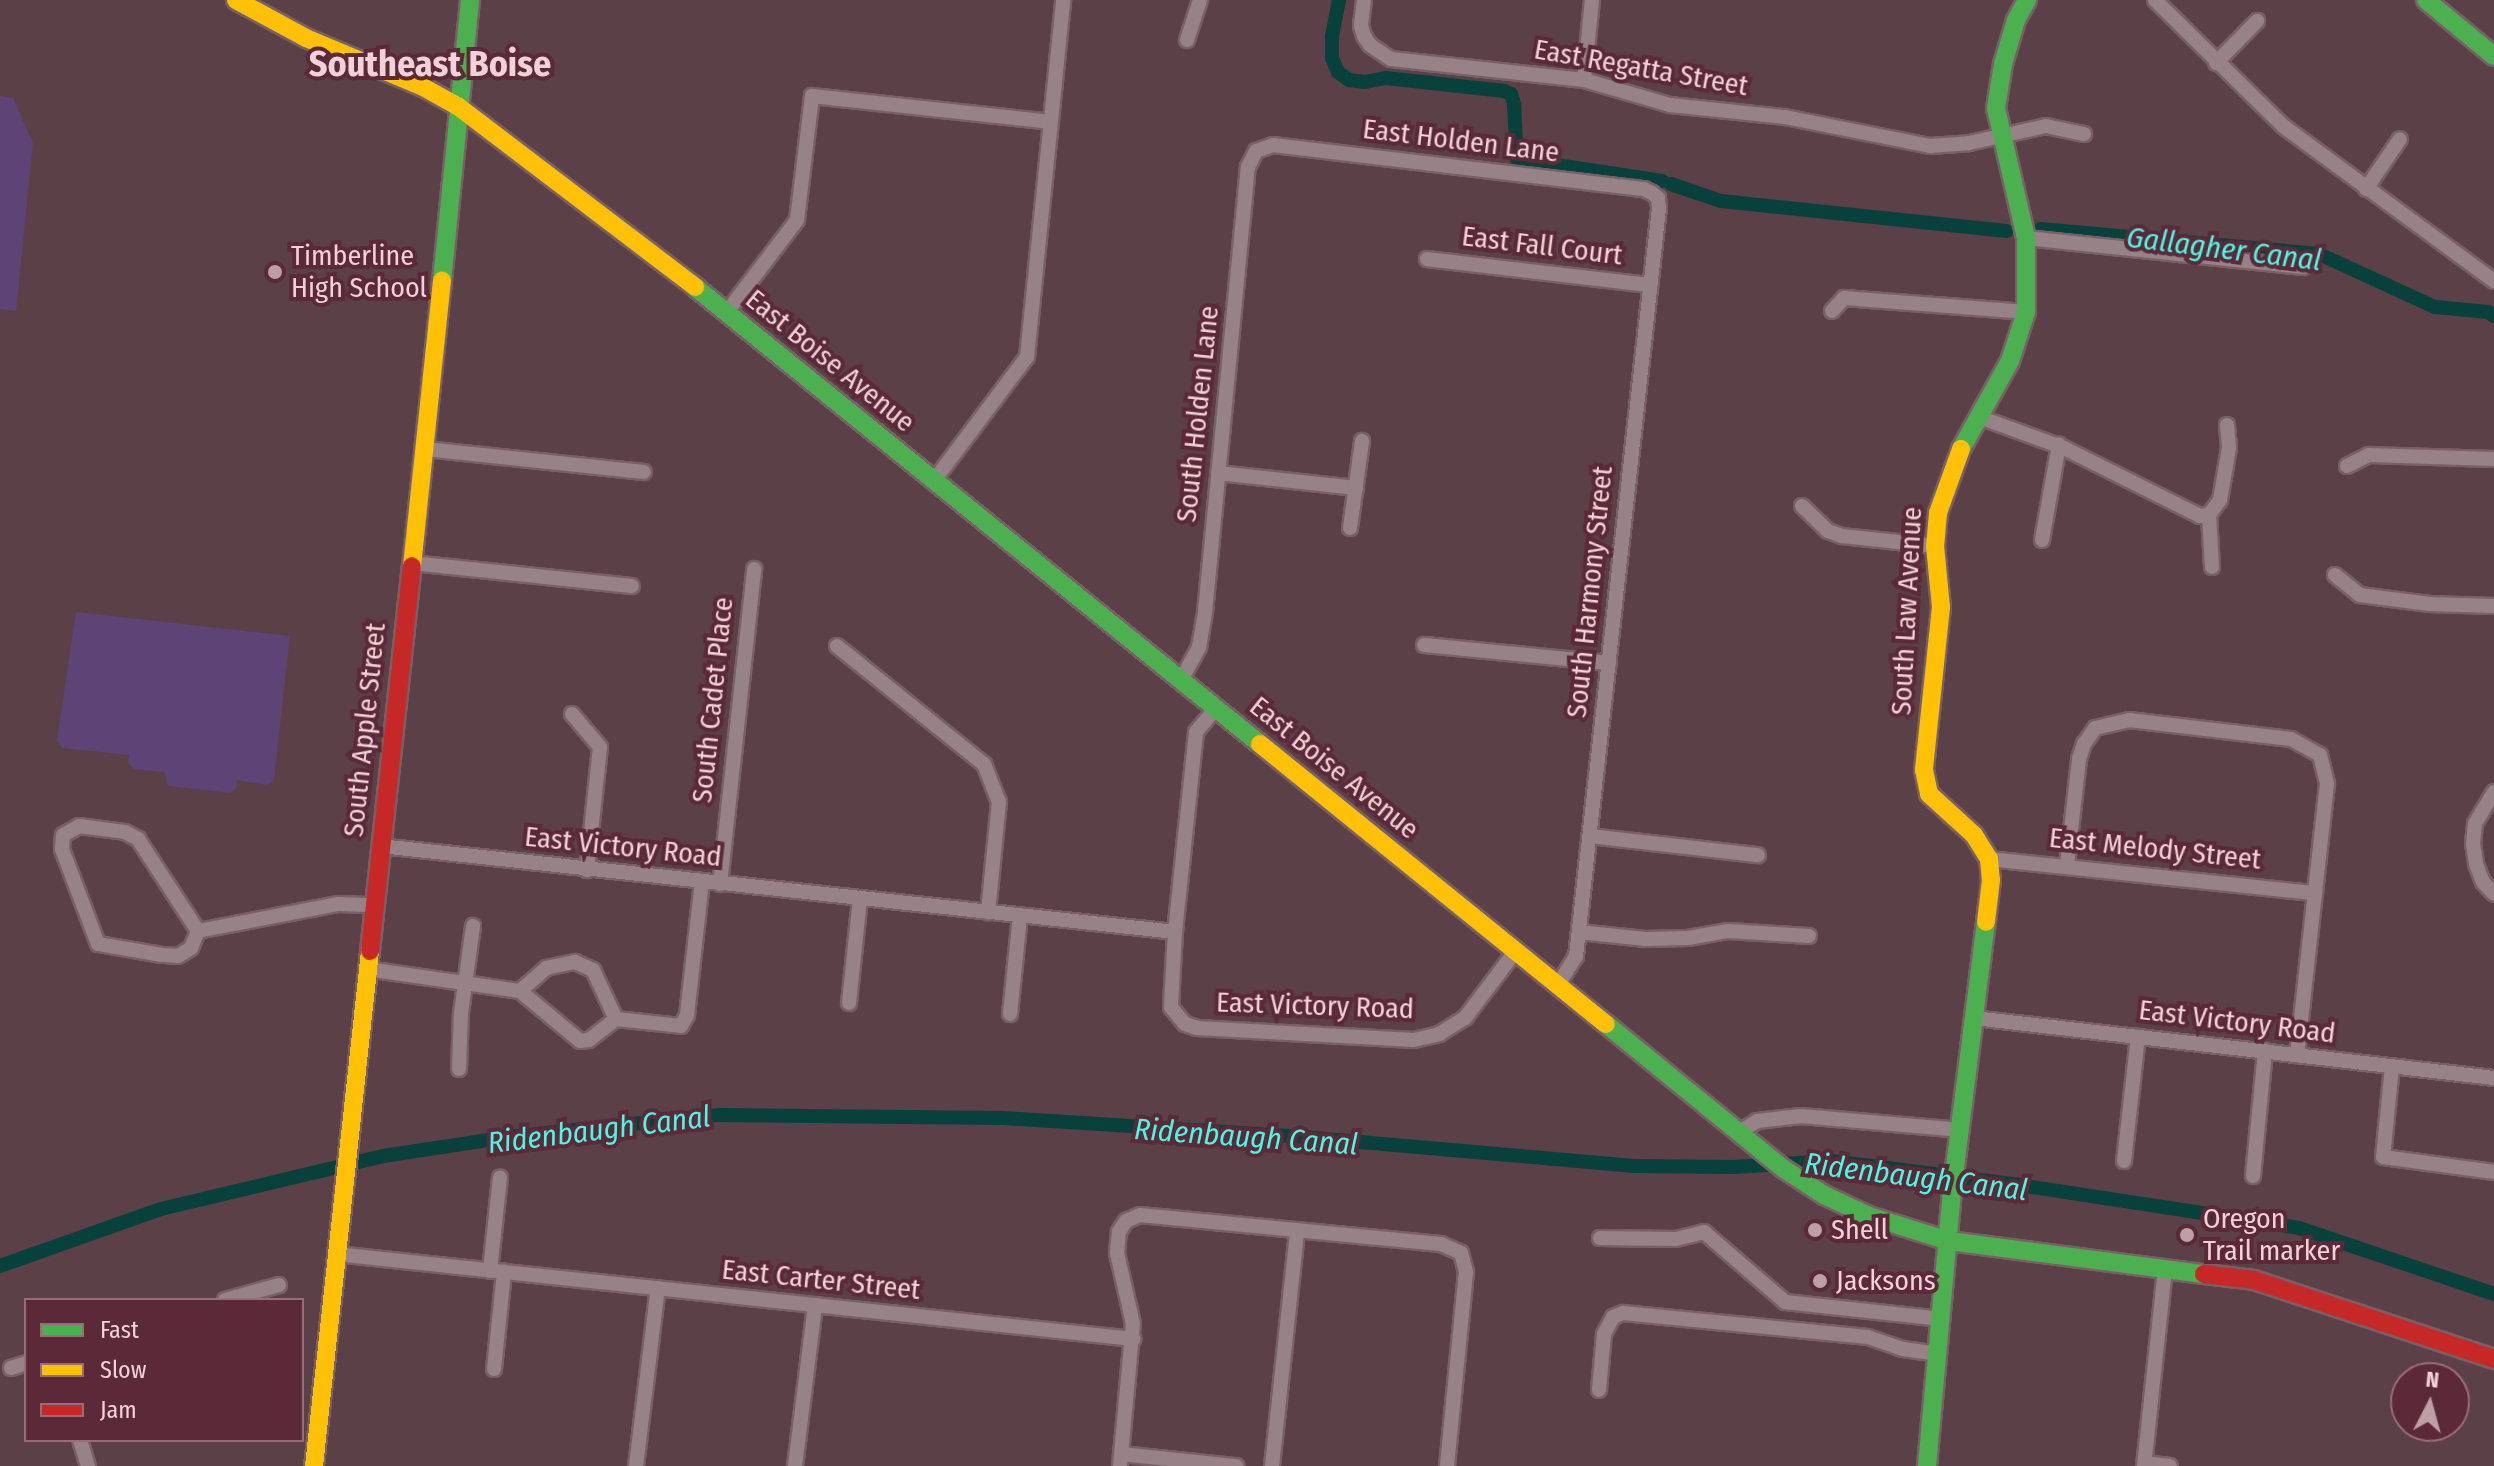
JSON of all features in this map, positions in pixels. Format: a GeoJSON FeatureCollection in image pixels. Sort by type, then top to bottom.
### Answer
{"type":"FeatureCollection","features":[{"type":"Feature","properties":{"kind":"street","name":"East Boise Avenue"},"geometry":{"type":"LineString","coordinates":[[236,0],[279,25],[423,87],[459,107],[727,312],[1557,987],[1784,1169],[1824,1195],[1869,1216],[1949,1241],[2254,1280],[2294,1290],[2494,1359]]}},
{"type":"Feature","properties":{"kind":"street","name":"South Apple Street"},"geometry":{"type":"LineString","coordinates":[[314,1466],[425,449],[470,0]]}},
{"type":"Feature","properties":{"kind":"street"},"geometry":{"type":"LineString","coordinates":[[933,482],[1027,357],[1063,0]]}},
{"type":"Feature","properties":{"kind":"street"},"geometry":{"type":"LineString","coordinates":[[1187,40],[1200,0]]}},
{"type":"Feature","properties":{"kind":"street","name":"East Regatta Street"},"geometry":{"type":"LineString","coordinates":[[1364,0],[1361,26],[1370,45],[1391,59],[1584,80],[1670,105],[1785,117],[1900,142],[1949,146],[2046,126],[2084,134]]}},
{"type":"Feature","properties":{"kind":"street"},"geometry":{"type":"LineString","coordinates":[[1584,80],[1592,0]]}},
{"type":"Feature","properties":{"kind":"street","name":"South Law Avenue"},"geometry":{"type":"LineString","coordinates":[[1989,859],[1974,835],[1929,794],[1924,770],[1941,607],[1935,546],[1944,486],[2010,361],[2026,312],[2026,238],[1996,108],[1997,86],[2016,20],[2027,0]]}},
{"type":"Feature","properties":{"kind":"street"},"geometry":{"type":"LineString","coordinates":[[2155,0],[2283,126],[2494,281]]}},
{"type":"Feature","properties":{"kind":"street"},"geometry":{"type":"LineString","coordinates":[[2426,0],[2494,56]]}},
{"type":"Feature","properties":{"kind":"street"},"geometry":{"type":"LineString","coordinates":[[2216,63],[2257,21]]}},
{"type":"Feature","properties":{"kind":"street"},"geometry":{"type":"LineString","coordinates":[[727,312],[797,220],[812,96],[1050,122]]}},
{"type":"Feature","properties":{"kind":"street"},"geometry":{"type":"LineString","coordinates":[[2366,189],[2400,139]]}},
{"type":"Feature","properties":{"kind":"street","name":"East Holden Lane"},"geometry":{"type":"LineString","coordinates":[[1256,151],[1273,145],[1335,152],[1644,189],[1658,198]]}},
{"type":"Feature","properties":{"kind":"street","name":"South Holden Lane"},"geometry":{"type":"LineString","coordinates":[[1181,680],[1190,670],[1199,647],[1248,167],[1256,151]]}},
{"type":"Feature","properties":{"kind":"street","name":"South Harmony Street"},"geometry":{"type":"LineString","coordinates":[[1557,987],[1576,956],[1658,198]]}},
{"type":"Feature","properties":{"kind":"street"},"geometry":{"type":"LineString","coordinates":[[2026,238],[2303,267]]}},
{"type":"Feature","properties":{"kind":"street","name":"East Fall Court"},"geometry":{"type":"LineString","coordinates":[[1427,259],[1650,285]]}},
{"type":"Feature","properties":{"kind":"street"},"geometry":{"type":"LineString","coordinates":[[1832,311],[1844,298],[2026,312]]}},
{"type":"Feature","properties":{"kind":"street"},"geometry":{"type":"LineString","coordinates":[[1979,417],[2059,445],[2191,514],[2209,515]]}},
{"type":"Feature","properties":{"kind":"street"},"geometry":{"type":"LineString","coordinates":[[2212,567],[2209,515],[2220,500],[2229,448],[2227,425]]}},
{"type":"Feature","properties":{"kind":"street"},"geometry":{"type":"LineString","coordinates":[[1350,528],[1362,441]]}},
{"type":"Feature","properties":{"kind":"street"},"geometry":{"type":"LineString","coordinates":[[2042,540],[2059,445]]}},
{"type":"Feature","properties":{"kind":"street"},"geometry":{"type":"LineString","coordinates":[[425,449],[644,472]]}},
{"type":"Feature","properties":{"kind":"street"},"geometry":{"type":"LineString","coordinates":[[2347,466],[2369,455],[2494,459]]}},
{"type":"Feature","properties":{"kind":"street"},"geometry":{"type":"LineString","coordinates":[[1218,473],[1356,488]]}},
{"type":"Feature","properties":{"kind":"street"},"geometry":{"type":"LineString","coordinates":[[1802,506],[1828,531],[1842,536],[1935,546]]}},
{"type":"Feature","properties":{"kind":"street"},"geometry":{"type":"LineString","coordinates":[[412,563],[632,586]]}},
{"type":"Feature","properties":{"kind":"street","name":"South Cadet Place"},"geometry":{"type":"LineString","coordinates":[[720,884],[754,569]]}},
{"type":"Feature","properties":{"kind":"street"},"geometry":{"type":"LineString","coordinates":[[2335,575],[2360,595],[2429,604],[2494,606]]}},
{"type":"Feature","properties":{"kind":"street"},"geometry":{"type":"LineString","coordinates":[[1424,645],[1609,663]]}},
{"type":"Feature","properties":{"kind":"street"},"geometry":{"type":"LineString","coordinates":[[837,646],[984,764],[999,802],[988,912]]}},
{"type":"Feature","properties":{"kind":"street"},"geometry":{"type":"LineString","coordinates":[[1175,932],[1196,732],[1216,708]]}},
{"type":"Feature","properties":{"kind":"street"},"geometry":{"type":"LineString","coordinates":[[572,714],[600,747],[587,870]]}},
{"type":"Feature","properties":{"kind":"street"},"geometry":{"type":"LineString","coordinates":[[2067,865],[2079,759],[2084,744],[2095,728],[2129,720],[2291,739],[2320,755],[2327,784],[2297,1055]]}},
{"type":"Feature","properties":{"kind":"street"},"geometry":{"type":"LineString","coordinates":[[2494,792],[2475,824],[2473,844],[2479,873],[2494,894]]}},
{"type":"Feature","properties":{"kind":"street"},"geometry":{"type":"LineString","coordinates":[[79,826],[125,832],[138,839],[198,931],[191,948],[178,956],[98,944],[62,849],[63,835],[79,826]]}},
{"type":"Feature","properties":{"kind":"street"},"geometry":{"type":"LineString","coordinates":[[1590,836],[1758,855]]}},
{"type":"Feature","properties":{"kind":"street","name":"East Victory Road"},"geometry":{"type":"LineString","coordinates":[[380,846],[1175,932],[1171,1007],[1185,1024],[1212,1029],[1414,1040],[1439,1034],[1465,1018],[1515,952]]}},
{"type":"Feature","properties":{"kind":"street"},"geometry":{"type":"LineString","coordinates":[[1927,1466],[1952,1191],[1991,880],[1989,859]]}},
{"type":"Feature","properties":{"kind":"street","name":"East Melody Street"},"geometry":{"type":"LineString","coordinates":[[1989,859],[2315,893]]}},
{"type":"Feature","properties":{"kind":"street"},"geometry":{"type":"LineString","coordinates":[[367,969],[520,991],[580,1041],[589,1040],[616,1019],[681,1026],[687,1015],[702,882]]}},
{"type":"Feature","properties":{"kind":"street"},"geometry":{"type":"LineString","coordinates":[[849,1003],[860,899]]}},
{"type":"Feature","properties":{"kind":"street"},"geometry":{"type":"LineString","coordinates":[[198,931],[338,904],[374,905]]}},
{"type":"Feature","properties":{"kind":"street"},"geometry":{"type":"LineString","coordinates":[[1010,1014],[1020,916]]}},
{"type":"Feature","properties":{"kind":"street"},"geometry":{"type":"LineString","coordinates":[[459,1069],[461,1013],[473,926]]}},
{"type":"Feature","properties":{"kind":"street"},"geometry":{"type":"LineString","coordinates":[[1579,932],[1646,939],[1688,938],[1728,931],[1809,936]]}},
{"type":"Feature","properties":{"kind":"street"},"geometry":{"type":"LineString","coordinates":[[520,991],[546,968],[575,962],[593,970],[616,1019]]}},
{"type":"Feature","properties":{"kind":"street","name":"East Victory Road"},"geometry":{"type":"LineString","coordinates":[[1974,1018],[2494,1078]]}},
{"type":"Feature","properties":{"kind":"street"},"geometry":{"type":"LineString","coordinates":[[2124,1161],[2138,1037]]}},
{"type":"Feature","properties":{"kind":"street"},"geometry":{"type":"LineString","coordinates":[[2253,1176],[2265,1051]]}},
{"type":"Feature","properties":{"kind":"street"},"geometry":{"type":"LineString","coordinates":[[2392,1066],[2383,1157],[2494,1172]]}},
{"type":"Feature","properties":{"kind":"street"},"geometry":{"type":"LineString","coordinates":[[1739,1132],[1757,1121],[1789,1116],[1961,1130]]}},
{"type":"Feature","properties":{"kind":"street"},"geometry":{"type":"LineString","coordinates":[[494,1369],[500,1178]]}},
{"type":"Feature","properties":{"kind":"street"},"geometry":{"type":"LineString","coordinates":[[1236,1466],[1121,1460],[1133,1324],[1117,1253],[1119,1232],[1126,1221],[1140,1215],[1441,1244],[1461,1253],[1466,1272],[1447,1466]]}},
{"type":"Feature","properties":{"kind":"street"},"geometry":{"type":"LineString","coordinates":[[1272,1466],[1297,1231]]}},
{"type":"Feature","properties":{"kind":"street"},"geometry":{"type":"LineString","coordinates":[[1600,1238],[1676,1239],[1704,1232],[1785,1302],[1942,1319]]}},
{"type":"Feature","properties":{"kind":"street","name":"East Carter Street"},"geometry":{"type":"LineString","coordinates":[[336,1254],[1133,1339]]}},
{"type":"Feature","properties":{"kind":"street"},"geometry":{"type":"LineString","coordinates":[[2165,1268],[2144,1464],[2170,1466]]}},
{"type":"Feature","properties":{"kind":"street"},"geometry":{"type":"LineString","coordinates":[[234,1298],[279,1285]]}},
{"type":"Feature","properties":{"kind":"street"},"geometry":{"type":"LineString","coordinates":[[636,1466],[658,1288]]}},
{"type":"Feature","properties":{"kind":"street"},"geometry":{"type":"LineString","coordinates":[[795,1466],[815,1305]]}},
{"type":"Feature","properties":{"kind":"street"},"geometry":{"type":"LineString","coordinates":[[1599,1390],[1604,1334],[1613,1317],[1623,1313],[1868,1337],[1903,1349],[1939,1354]]}},
{"type":"Feature","properties":{"kind":"street"},"geometry":{"type":"LineString","coordinates":[[81,1442],[88,1466]]}},
{"type":"Feature","properties":{"kind":"shaded area"},"geometry":{"type":"Polygon","coordinates":[[[0,96],[13,98],[33,143],[16,311],[0,309],[0,96]]]}},
{"type":"Feature","properties":{"kind":"shaded area"},"geometry":{"type":"Polygon","coordinates":[[[76,612],[290,636],[274,780],[267,785],[237,780],[236,788],[230,793],[168,786],[164,772],[134,769],[128,763],[129,755],[62,748],[57,740],[76,612]]]}},
{"type":"Feature","properties":{"kind":"waterway","name":"Gallagher Canal"},"geometry":{"type":"LineString","coordinates":[[1339,0],[1332,37],[1332,58],[1338,72],[1349,80],[1365,82],[1386,78],[1504,91],[1511,94],[1514,104],[1517,159],[1662,181]]}},
{"type":"Feature","properties":{"kind":"waterway","name":"Gallagher Canal"},"geometry":{"type":"LineString","coordinates":[[1671,184],[1721,201],[2006,231]]}},
{"type":"Feature","properties":{"kind":"waterway","name":"Gallagher Canal"},"geometry":{"type":"LineString","coordinates":[[2040,229],[2319,254],[2435,307],[2488,312],[2494,316]]}},
{"type":"Feature","properties":{"kind":"waterway","name":"Ridenbaugh Canal"},"geometry":{"type":"LineString","coordinates":[[0,1266],[161,1209],[383,1156],[508,1137],[719,1115],[1003,1118],[1303,1137],[1634,1166],[1734,1167],[1832,1161],[2019,1185],[2299,1228],[2494,1294]]}},
{"type":"Feature","properties":{"kind":"traffic: fast"},"geometry":{"type":"LineString","coordinates":[[442,281],[470,0]]}},
{"type":"Feature","properties":{"kind":"traffic: fast"},"geometry":{"type":"LineString","coordinates":[[1961,449],[2010,361],[2026,312],[2026,238],[1996,108],[2003,64],[2016,20],[2027,0]]}},
{"type":"Feature","properties":{"kind":"traffic: fast"},"geometry":{"type":"LineString","coordinates":[[2426,0],[2494,56]]}},
{"type":"Feature","properties":{"kind":"traffic: fast"},"geometry":{"type":"LineString","coordinates":[[695,287],[1260,744]]}},
{"type":"Feature","properties":{"kind":"traffic: fast"},"geometry":{"type":"LineString","coordinates":[[1927,1466],[1952,1191],[1986,922]]}},
{"type":"Feature","properties":{"kind":"traffic: fast"},"geometry":{"type":"LineString","coordinates":[[1606,1024],[1784,1169],[1824,1195],[1869,1216],[1949,1241],[2204,1274]]}},
{"type":"Feature","properties":{"kind":"traffic: slow"},"geometry":{"type":"LineString","coordinates":[[236,0],[306,38],[423,87],[459,107],[695,287]]}},
{"type":"Feature","properties":{"kind":"traffic: slow"},"geometry":{"type":"LineString","coordinates":[[412,566],[442,281]]}},
{"type":"Feature","properties":{"kind":"traffic: slow"},"geometry":{"type":"LineString","coordinates":[[1961,449],[1938,513],[1935,546],[1941,607],[1924,770],[1929,794],[1974,835],[1989,859],[1991,880],[1986,922]]}},
{"type":"Feature","properties":{"kind":"traffic: slow"},"geometry":{"type":"LineString","coordinates":[[1260,744],[1606,1024]]}},
{"type":"Feature","properties":{"kind":"traffic: slow"},"geometry":{"type":"LineString","coordinates":[[314,1466],[370,951]]}},
{"type":"Feature","properties":{"kind":"traffic: jam"},"geometry":{"type":"LineString","coordinates":[[370,951],[412,566]]}},
{"type":"Feature","properties":{"kind":"traffic: jam"},"geometry":{"type":"LineString","coordinates":[[2204,1274],[2254,1280],[2494,1359]]}},
{"type":"Feature","properties":{"kind":"place","name":"Timberline High School"},"geometry":{"type":"Point","coordinates":[275,272]}},
{"type":"Feature","properties":{"kind":"place","name":"Shell"},"geometry":{"type":"Point","coordinates":[1815,1230]}},
{"type":"Feature","properties":{"kind":"place","name":"Oregon Trail marker"},"geometry":{"type":"Point","coordinates":[2187,1235]}},
{"type":"Feature","properties":{"kind":"place","name":"Jacksons"},"geometry":{"type":"Point","coordinates":[1820,1281]}},
{"type":"Feature","properties":{"kind":"district","name":"Southeast Boise"},"geometry":{"type":"Point","coordinates":[430,65]}}]}
